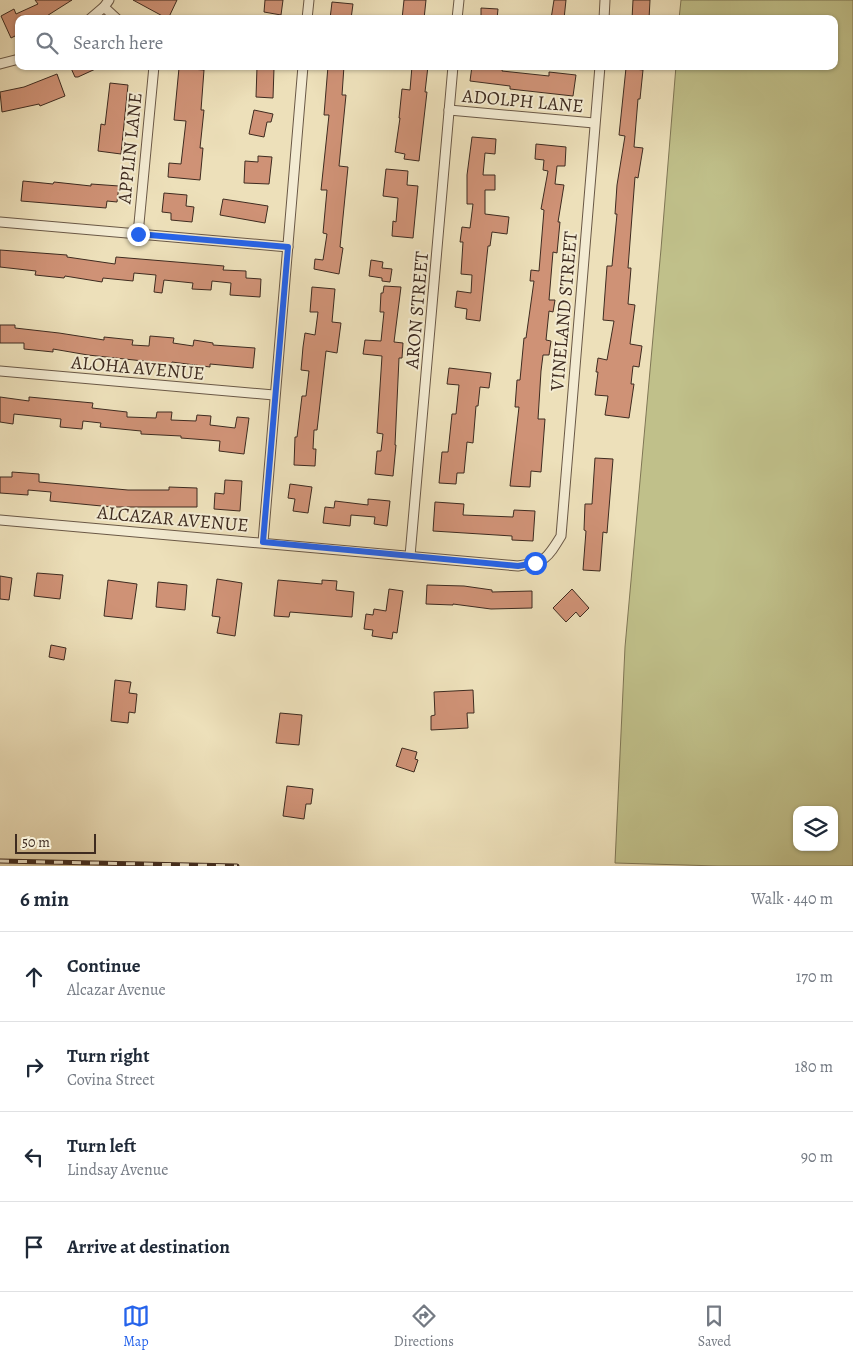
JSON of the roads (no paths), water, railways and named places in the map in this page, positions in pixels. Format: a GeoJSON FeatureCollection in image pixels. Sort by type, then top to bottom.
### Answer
{"type":"FeatureCollection","features":[{"type":"Feature","properties":{"kind":"street"},"geometry":{"type":"LineString","coordinates":[[307,15],[309,0]]}},
{"type":"Feature","properties":{"kind":"street"},"geometry":{"type":"LineString","coordinates":[[457,15],[459,0]]}},
{"type":"Feature","properties":{"kind":"street"},"geometry":{"type":"LineString","coordinates":[[604,15],[606,0]]}},
{"type":"Feature","properties":{"kind":"street"},"geometry":{"type":"LineString","coordinates":[[94,15],[106,4],[114,15]]}},
{"type":"Feature","properties":{"kind":"street"},"geometry":{"type":"LineString","coordinates":[[0,64],[15,60]]}},
{"type":"Feature","properties":{"kind":"street","name":"APPLIN LANE"},"geometry":{"type":"LineString","coordinates":[[138,234],[154,70]]}},
{"type":"Feature","properties":{"kind":"street"},"geometry":{"type":"LineString","coordinates":[[263,542],[303,70]]}},
{"type":"Feature","properties":{"kind":"street","name":"ARON STREET"},"geometry":{"type":"LineString","coordinates":[[410,556],[453,70]]}},
{"type":"Feature","properties":{"kind":"street","name":"VINELAND STREET"},"geometry":{"type":"LineString","coordinates":[[550,555],[560,536],[600,70]]}},
{"type":"Feature","properties":{"kind":"street","name":"ADOLPH LANE"},"geometry":{"type":"LineString","coordinates":[[449,110],[594,123]]}},
{"type":"Feature","properties":{"kind":"street"},"geometry":{"type":"LineString","coordinates":[[0,222],[288,247]]}},
{"type":"Feature","properties":{"kind":"street","name":"ALOHA AVENUE"},"geometry":{"type":"LineString","coordinates":[[0,371],[274,395]]}},
{"type":"Feature","properties":{"kind":"street","name":"ALCAZAR AVENUE"},"geometry":{"type":"LineString","coordinates":[[0,520],[518,566],[535,563],[550,555]]}},
{"type":"Feature","properties":{"kind":"railway"},"geometry":{"type":"LineString","coordinates":[[0,861],[237,866]]}}]}
